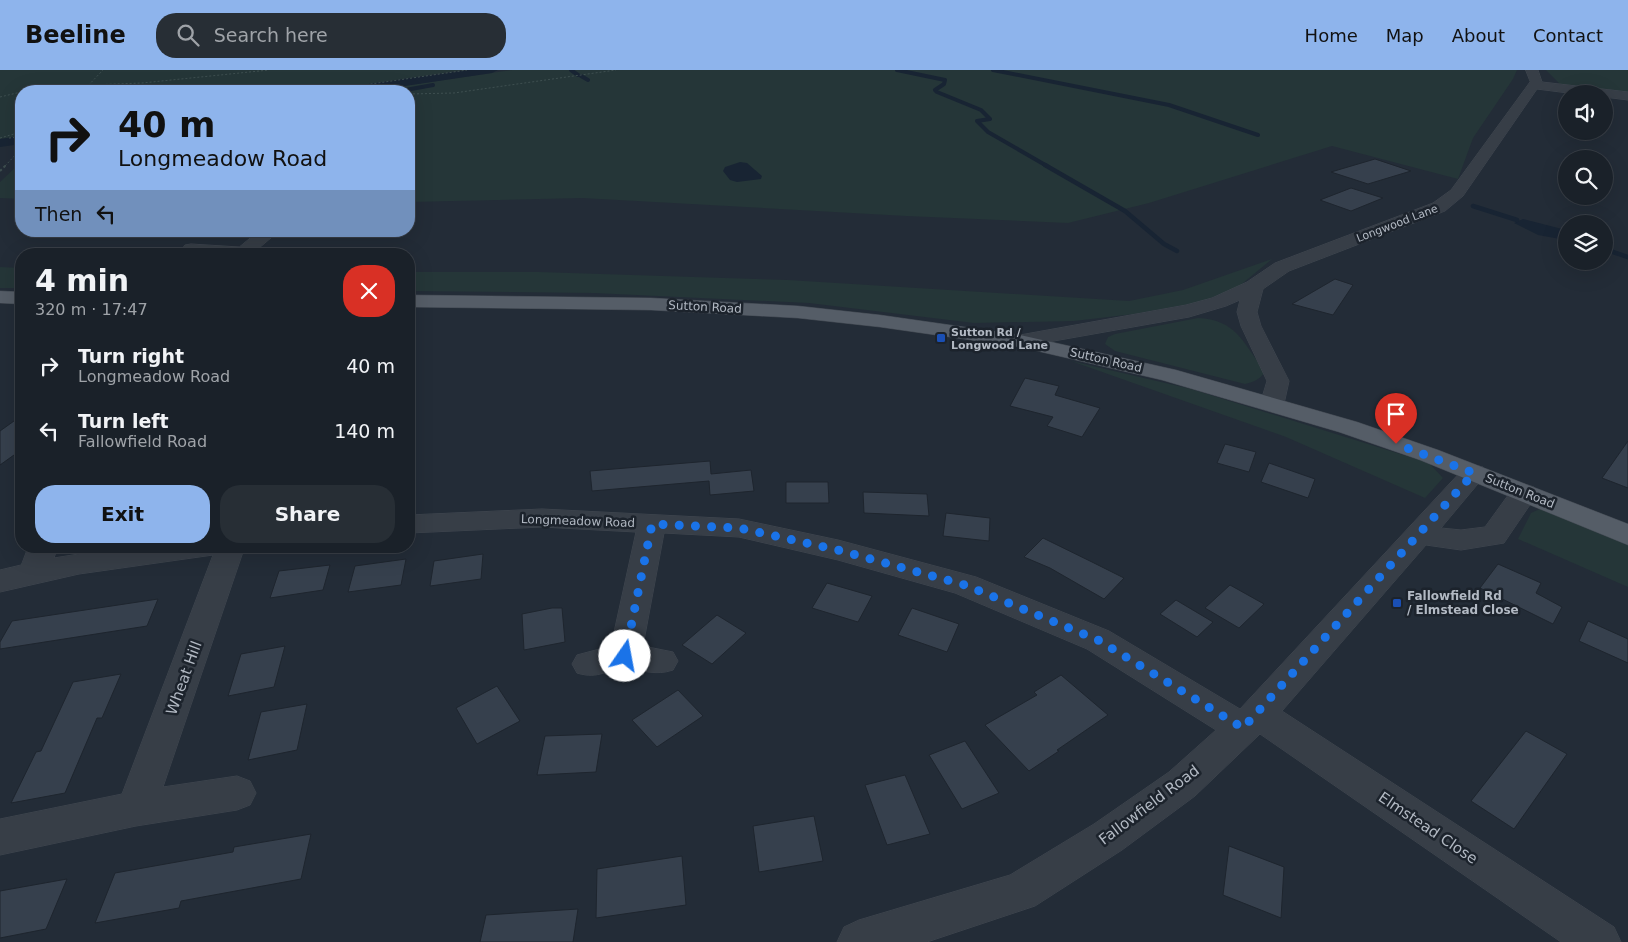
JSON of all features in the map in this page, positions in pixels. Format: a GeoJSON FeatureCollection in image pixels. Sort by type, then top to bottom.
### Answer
{"type":"FeatureCollection","features":[{"type":"Feature","properties":{"kind":"main road"},"geometry":{"type":"LineString","coordinates":[[0,298],[15,298]]}},
{"type":"Feature","properties":{"kind":"main road","name":"Sutton Road"},"geometry":{"type":"LineString","coordinates":[[415,301],[651,304],[798,312],[880,321],[1020,341],[1168,375],[1272,404],[1429,455],[1628,535]]}},
{"type":"Feature","properties":{"kind":"street"},"geometry":{"type":"LineString","coordinates":[[1532,78],[1628,96]]}},
{"type":"Feature","properties":{"kind":"street","name":"Longwood Lane"},"geometry":{"type":"LineString","coordinates":[[1020,341],[1189,311],[1219,302],[1254,286],[1282,267],[1439,207],[1450,200],[1483,158],[1532,78]]}},
{"type":"Feature","properties":{"kind":"street"},"geometry":{"type":"LineString","coordinates":[[248,248],[262,237]]}},
{"type":"Feature","properties":{"kind":"street"},"geometry":{"type":"LineString","coordinates":[[1254,286],[1247,312],[1278,381],[1272,404]]}},
{"type":"Feature","properties":{"kind":"street"},"geometry":{"type":"LineString","coordinates":[[1189,311],[1252,326]]}},
{"type":"Feature","properties":{"kind":"street","name":"Fallowfield Road"},"geometry":{"type":"LineString","coordinates":[[860,942],[916,934],[1020,892],[1108,837],[1182,784],[1250,721],[1474,473]]}},
{"type":"Feature","properties":{"kind":"street"},"geometry":{"type":"LineString","coordinates":[[1420,535],[1461,540],[1494,536],[1524,493]]}},
{"type":"Feature","properties":{"kind":"street","name":"Longmeadow Road"},"geometry":{"type":"LineString","coordinates":[[415,524],[542,518],[739,528],[838,550],[965,585],[1098,640],[1250,721]]}},
{"type":"Feature","properties":{"kind":"street"},"geometry":{"type":"LineString","coordinates":[[625,656],[652,524]]}},
{"type":"Feature","properties":{"kind":"street"},"geometry":{"type":"LineString","coordinates":[[33,572],[41,553]]}},
{"type":"Feature","properties":{"kind":"street"},"geometry":{"type":"LineString","coordinates":[[0,581],[33,572],[151,553]]}},
{"type":"Feature","properties":{"kind":"street","name":"Wheat Hill"},"geometry":{"type":"LineString","coordinates":[[136,809],[228,553]]}},
{"type":"Feature","properties":{"kind":"street"},"geometry":{"type":"LineString","coordinates":[[589,664],[625,656],[661,661]]}},
{"type":"Feature","properties":{"kind":"street","name":"Elmstead Close"},"geometry":{"type":"LineString","coordinates":[[1250,721],[1599,942]]}},
{"type":"Feature","properties":{"kind":"street"},"geometry":{"type":"LineString","coordinates":[[0,837],[136,809],[237,794]]}},
{"type":"Feature","properties":{"kind":"path"},"geometry":{"type":"LineString","coordinates":[[90,85],[102,70]]}},
{"type":"Feature","properties":{"kind":"path"},"geometry":{"type":"LineString","coordinates":[[90,85],[142,83],[269,70]]}},
{"type":"Feature","properties":{"kind":"path"},"geometry":{"type":"LineString","coordinates":[[364,85],[467,70]]}},
{"type":"Feature","properties":{"kind":"path"},"geometry":{"type":"LineString","coordinates":[[415,94],[454,94],[616,70]]}},
{"type":"Feature","properties":{"kind":"path"},"geometry":{"type":"LineString","coordinates":[[0,97],[15,93]]}},
{"type":"Feature","properties":{"kind":"path"},"geometry":{"type":"LineString","coordinates":[[5,138],[15,134]]}},
{"type":"Feature","properties":{"kind":"path"},"geometry":{"type":"LineString","coordinates":[[0,138],[15,137]]}},
{"type":"Feature","properties":{"kind":"path"},"geometry":{"type":"LineString","coordinates":[[0,171],[15,155]]}},
{"type":"Feature","properties":{"kind":"shaded area"},"geometry":{"type":"Polygon","coordinates":[[[0,70],[463,70],[362,85],[15,85],[15,137],[0,139],[0,70]]]}},
{"type":"Feature","properties":{"kind":"shaded area"},"geometry":{"type":"Polygon","coordinates":[[[512,70],[1517,70],[1513,79],[1473,138],[1458,179],[1332,146],[1149,203],[1068,223],[582,198],[415,202],[415,85],[410,85],[512,70]]]}},
{"type":"Feature","properties":{"kind":"shaded area"},"geometry":{"type":"Polygon","coordinates":[[[1546,70],[1628,70],[1628,96],[1613,94],[1613,85],[1561,85],[1546,70]]]}},
{"type":"Feature","properties":{"kind":"shaded area"},"geometry":{"type":"Polygon","coordinates":[[[15,168],[15,199],[0,198],[0,182],[15,168]]]}},
{"type":"Feature","properties":{"kind":"shaded area"},"geometry":{"type":"Polygon","coordinates":[[[1272,259],[1237,288],[1201,302],[1134,314],[1074,321],[974,323],[809,303],[594,293],[415,291],[415,272],[539,272],[788,280],[1129,301],[1183,290],[1272,259]]]}},
{"type":"Feature","properties":{"kind":"shaded area"},"geometry":{"type":"Polygon","coordinates":[[[0,267],[15,268],[15,288],[0,288],[0,267]]]}},
{"type":"Feature","properties":{"kind":"shaded area"},"geometry":{"type":"Polygon","coordinates":[[[1198,318],[1221,323],[1230,328],[1243,341],[1264,373],[1256,380],[1245,384],[1115,351],[1105,344],[1108,337],[1115,334],[1198,318]]]}},
{"type":"Feature","properties":{"kind":"shaded area"},"geometry":{"type":"Polygon","coordinates":[[[1071,361],[1191,389],[1429,463],[1443,478],[1425,498],[1286,437],[1071,361]]]}},
{"type":"Feature","properties":{"kind":"shaded area"},"geometry":{"type":"Polygon","coordinates":[[[1542,508],[1628,542],[1628,587],[1518,539],[1531,513],[1542,508]]]}},
{"type":"Feature","properties":{"kind":"water"},"geometry":{"type":"Polygon","coordinates":[[[740,162],[747,163],[762,176],[761,179],[737,182],[730,180],[723,171],[725,167],[740,162]]]}},
{"type":"Feature","properties":{"kind":"water"},"geometry":{"type":"Polygon","coordinates":[[[1523,219],[1558,228],[1558,239],[1538,235],[1514,223],[1523,219]]]}},
{"type":"Feature","properties":{"kind":"building"},"geometry":{"type":"Polygon","coordinates":[[[1375,159],[1411,171],[1368,184],[1331,172],[1375,159]]]}},
{"type":"Feature","properties":{"kind":"building"},"geometry":{"type":"Polygon","coordinates":[[[1351,188],[1383,198],[1351,211],[1320,200],[1351,188]]]}},
{"type":"Feature","properties":{"kind":"building"},"geometry":{"type":"Polygon","coordinates":[[[1335,279],[1353,285],[1333,315],[1292,304],[1335,279]]]}},
{"type":"Feature","properties":{"kind":"building"},"geometry":{"type":"Polygon","coordinates":[[[1025,378],[1059,386],[1055,395],[1100,408],[1082,437],[1047,426],[1053,417],[1010,406],[1025,378]]]}},
{"type":"Feature","properties":{"kind":"building"},"geometry":{"type":"Polygon","coordinates":[[[15,420],[15,454],[0,465],[0,431],[15,420]]]}},
{"type":"Feature","properties":{"kind":"building"},"geometry":{"type":"Polygon","coordinates":[[[1628,441],[1628,488],[1602,478],[1628,441]]]}},
{"type":"Feature","properties":{"kind":"building"},"geometry":{"type":"Polygon","coordinates":[[[1225,444],[1256,452],[1249,472],[1217,463],[1225,444]]]}},
{"type":"Feature","properties":{"kind":"building"},"geometry":{"type":"Polygon","coordinates":[[[710,461],[711,474],[751,470],[754,491],[710,495],[709,481],[592,491],[590,471],[710,461]]]}},
{"type":"Feature","properties":{"kind":"building"},"geometry":{"type":"Polygon","coordinates":[[[1269,463],[1315,479],[1308,498],[1261,482],[1269,463]]]}},
{"type":"Feature","properties":{"kind":"building"},"geometry":{"type":"Polygon","coordinates":[[[786,482],[828,482],[829,503],[786,503],[786,482]]]}},
{"type":"Feature","properties":{"kind":"building"},"geometry":{"type":"Polygon","coordinates":[[[863,492],[927,494],[929,516],[864,513],[863,492]]]}},
{"type":"Feature","properties":{"kind":"building"},"geometry":{"type":"Polygon","coordinates":[[[946,513],[990,518],[989,541],[943,536],[946,513]]]}},
{"type":"Feature","properties":{"kind":"building"},"geometry":{"type":"Polygon","coordinates":[[[1043,538],[1124,578],[1104,599],[1050,568],[1024,557],[1043,538]]]}},
{"type":"Feature","properties":{"kind":"building"},"geometry":{"type":"Polygon","coordinates":[[[483,554],[481,579],[430,586],[434,561],[483,554]]]}},
{"type":"Feature","properties":{"kind":"building"},"geometry":{"type":"Polygon","coordinates":[[[406,559],[401,585],[348,592],[355,566],[406,559]]]}},
{"type":"Feature","properties":{"kind":"building"},"geometry":{"type":"Polygon","coordinates":[[[1498,564],[1541,583],[1536,593],[1562,607],[1553,624],[1480,588],[1498,564]]]}},
{"type":"Feature","properties":{"kind":"building"},"geometry":{"type":"Polygon","coordinates":[[[330,565],[323,590],[270,598],[279,571],[330,565]]]}},
{"type":"Feature","properties":{"kind":"building"},"geometry":{"type":"Polygon","coordinates":[[[827,583],[872,596],[858,622],[812,608],[827,583]]]}},
{"type":"Feature","properties":{"kind":"building"},"geometry":{"type":"Polygon","coordinates":[[[1230,585],[1264,604],[1239,628],[1205,608],[1230,585]]]}},
{"type":"Feature","properties":{"kind":"building"},"geometry":{"type":"Polygon","coordinates":[[[158,599],[147,626],[0,649],[0,642],[12,621],[158,599]]]}},
{"type":"Feature","properties":{"kind":"building"},"geometry":{"type":"Polygon","coordinates":[[[1176,600],[1213,622],[1197,637],[1160,614],[1176,600]]]}},
{"type":"Feature","properties":{"kind":"building"},"geometry":{"type":"Polygon","coordinates":[[[562,608],[565,642],[524,650],[522,614],[562,608]]]}},
{"type":"Feature","properties":{"kind":"building"},"geometry":{"type":"Polygon","coordinates":[[[912,608],[959,624],[947,652],[898,635],[912,608]]]}},
{"type":"Feature","properties":{"kind":"building"},"geometry":{"type":"Polygon","coordinates":[[[717,615],[746,633],[712,664],[682,645],[717,615]]]}},
{"type":"Feature","properties":{"kind":"building"},"geometry":{"type":"Polygon","coordinates":[[[1588,621],[1628,639],[1628,663],[1579,641],[1588,621]]]}},
{"type":"Feature","properties":{"kind":"building"},"geometry":{"type":"Polygon","coordinates":[[[285,646],[274,687],[228,696],[241,654],[285,646]]]}},
{"type":"Feature","properties":{"kind":"building"},"geometry":{"type":"Polygon","coordinates":[[[121,674],[102,718],[97,718],[65,793],[11,803],[36,752],[41,751],[73,682],[121,674]]]}},
{"type":"Feature","properties":{"kind":"building"},"geometry":{"type":"Polygon","coordinates":[[[1061,675],[1108,715],[1029,771],[985,725],[1037,695],[1034,692],[1061,675]]]}},
{"type":"Feature","properties":{"kind":"building"},"geometry":{"type":"Polygon","coordinates":[[[497,686],[520,721],[477,744],[456,708],[497,686]]]}},
{"type":"Feature","properties":{"kind":"building"},"geometry":{"type":"Polygon","coordinates":[[[678,690],[703,716],[657,747],[632,720],[678,690]]]}},
{"type":"Feature","properties":{"kind":"building"},"geometry":{"type":"Polygon","coordinates":[[[307,704],[297,750],[248,760],[261,712],[307,704]]]}},
{"type":"Feature","properties":{"kind":"building"},"geometry":{"type":"Polygon","coordinates":[[[1526,731],[1567,754],[1514,829],[1471,801],[1526,731]]]}},
{"type":"Feature","properties":{"kind":"building"},"geometry":{"type":"Polygon","coordinates":[[[602,734],[596,772],[537,775],[545,736],[602,734]]]}},
{"type":"Feature","properties":{"kind":"building"},"geometry":{"type":"Polygon","coordinates":[[[965,741],[999,793],[962,809],[929,755],[965,741]]]}},
{"type":"Feature","properties":{"kind":"building"},"geometry":{"type":"Polygon","coordinates":[[[905,775],[930,834],[887,845],[865,785],[905,775]]]}},
{"type":"Feature","properties":{"kind":"building"},"geometry":{"type":"Polygon","coordinates":[[[814,816],[823,861],[759,872],[753,826],[814,816]]]}},
{"type":"Feature","properties":{"kind":"building"},"geometry":{"type":"Polygon","coordinates":[[[311,834],[301,879],[181,901],[179,908],[95,923],[115,873],[233,852],[234,847],[311,834]]]}},
{"type":"Feature","properties":{"kind":"building"},"geometry":{"type":"Polygon","coordinates":[[[1229,846],[1284,867],[1281,918],[1223,895],[1229,846]]]}},
{"type":"Feature","properties":{"kind":"building"},"geometry":{"type":"Polygon","coordinates":[[[682,856],[686,905],[596,918],[597,869],[682,856]]]}},
{"type":"Feature","properties":{"kind":"building"},"geometry":{"type":"Polygon","coordinates":[[[67,879],[46,929],[0,938],[0,891],[67,879]]]}},
{"type":"Feature","properties":{"kind":"building"},"geometry":{"type":"Polygon","coordinates":[[[578,909],[573,942],[480,942],[486,915],[578,909]]]}},
{"type":"Feature","properties":{"kind":"waterway"},"geometry":{"type":"LineString","coordinates":[[389,85],[492,70]]}},
{"type":"Feature","properties":{"kind":"waterway"},"geometry":{"type":"LineString","coordinates":[[571,70],[578,75]]}},
{"type":"Feature","properties":{"kind":"waterway"},"geometry":{"type":"LineString","coordinates":[[897,70],[945,80],[944,84],[935,90],[937,92],[981,110],[990,119],[977,121],[988,132],[1047,166]]}},
{"type":"Feature","properties":{"kind":"waterway"},"geometry":{"type":"LineString","coordinates":[[993,70],[1169,105],[1258,135]]}},
{"type":"Feature","properties":{"kind":"waterway"},"geometry":{"type":"LineString","coordinates":[[581,76],[588,80]]}},
{"type":"Feature","properties":{"kind":"waterway"},"geometry":{"type":"LineString","coordinates":[[415,88],[433,85]]}},
{"type":"Feature","properties":{"kind":"waterway"},"geometry":{"type":"LineString","coordinates":[[0,143],[15,141]]}},
{"type":"Feature","properties":{"kind":"waterway"},"geometry":{"type":"LineString","coordinates":[[1045,165],[1125,211],[1164,244],[1177,251]]}},
{"type":"Feature","properties":{"kind":"waterway"},"geometry":{"type":"LineString","coordinates":[[1473,206],[1517,220]]}},
{"type":"Feature","properties":{"kind":"waterway"},"geometry":{"type":"LineString","coordinates":[[1613,252],[1628,257]]}},
{"type":"Feature","properties":{"kind":"place","name":"Sutton Rd / Longwood Lane"},"geometry":{"type":"Point","coordinates":[941,338]}},
{"type":"Feature","properties":{"kind":"place","name":"Fallowfield Rd / Elmstead Close"},"geometry":{"type":"Point","coordinates":[1397,603]}},
{"type":"Feature","properties":{"kind":"route"},"geometry":{"type":"LineString","coordinates":[[625,656],[652,524],[739,528],[838,550],[965,585],[1098,640],[1243,728],[1258,714],[1408,549],[1474,473],[1396,444]]}}]}
